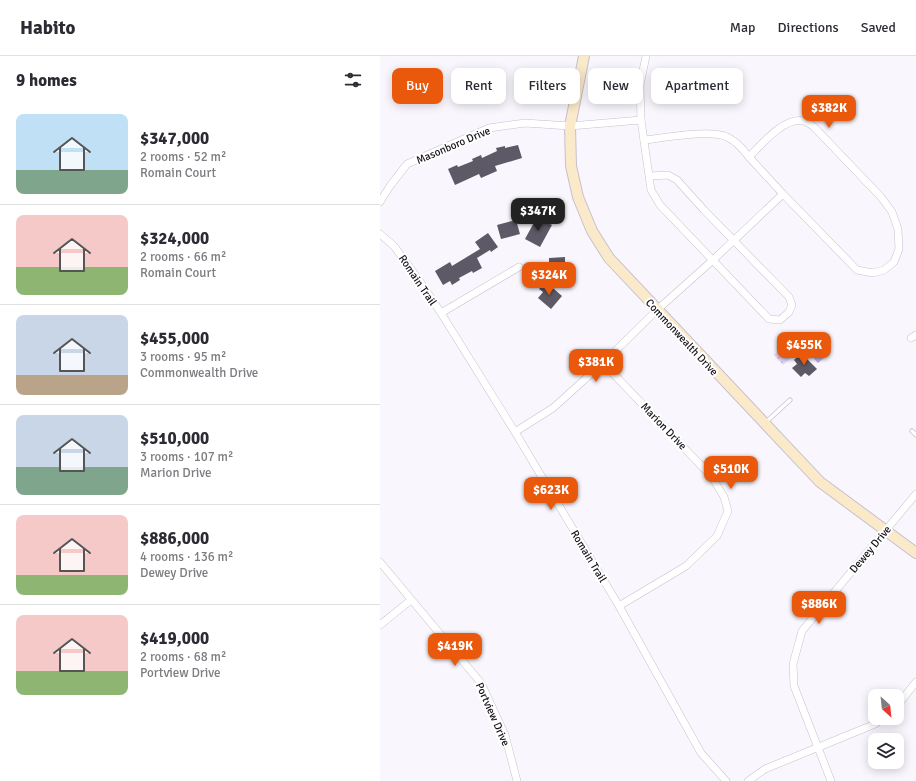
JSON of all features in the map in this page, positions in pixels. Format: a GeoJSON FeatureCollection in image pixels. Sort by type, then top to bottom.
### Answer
{"type":"FeatureCollection","features":[{"type":"Feature","properties":{"kind":"street","name":"Commonwealth Drive"},"geometry":{"type":"LineString","coordinates":[[584,56],[570,126],[571,166],[578,197],[592,231],[609,258],[820,482],[916,553]]}},
{"type":"Feature","properties":{"kind":"street"},"geometry":{"type":"LineString","coordinates":[[646,56],[640,85],[641,120],[651,190],[660,205],[769,319],[780,320],[788,312],[792,305],[789,297],[677,180],[668,175],[650,176]]}},
{"type":"Feature","properties":{"kind":"street","name":"Masonboro Drive"},"geometry":{"type":"LineString","coordinates":[[380,202],[407,164],[489,128],[525,123],[570,126],[641,120]]}},
{"type":"Feature","properties":{"kind":"street"},"geometry":{"type":"LineString","coordinates":[[644,140],[705,134],[717,134],[727,137],[738,145],[749,157],[783,194],[857,270],[873,273],[884,270],[894,262],[899,249],[898,229],[892,212],[881,197],[814,128],[804,121],[792,121],[774,133],[749,157]]}},
{"type":"Feature","properties":{"kind":"street"},"geometry":{"type":"LineString","coordinates":[[515,432],[553,408],[783,194]]}},
{"type":"Feature","properties":{"kind":"street","name":"Romain Trail"},"geometry":{"type":"LineString","coordinates":[[380,234],[394,246],[419,280],[440,313],[515,432],[619,606],[701,753],[726,781]]}},
{"type":"Feature","properties":{"kind":"street"},"geometry":{"type":"LineString","coordinates":[[440,313],[519,267]]}},
{"type":"Feature","properties":{"kind":"street","name":"Marion Drive"},"geometry":{"type":"LineString","coordinates":[[603,363],[712,476],[724,497],[728,511],[717,536],[686,566],[619,606]]}},
{"type":"Feature","properties":{"kind":"street","name":"Dewey Drive"},"geometry":{"type":"LineString","coordinates":[[831,781],[794,686],[793,664],[802,631],[916,494]]}},
{"type":"Feature","properties":{"kind":"street","name":"Portview Drive"},"geometry":{"type":"LineString","coordinates":[[380,562],[481,683],[504,735],[517,781]]}},
{"type":"Feature","properties":{"kind":"street"},"geometry":{"type":"LineString","coordinates":[[380,625],[411,600]]}},
{"type":"Feature","properties":{"kind":"street"},"geometry":{"type":"LineString","coordinates":[[904,697],[916,682]]}},
{"type":"Feature","properties":{"kind":"street"},"geometry":{"type":"LineString","coordinates":[[748,781],[765,769],[873,725]]}},
{"type":"Feature","properties":{"kind":"lane"},"geometry":{"type":"LineString","coordinates":[[765,424],[790,400]]}},
{"type":"Feature","properties":{"kind":"lane"},"geometry":{"type":"LineString","coordinates":[[912,432],[916,435]]}},
{"type":"Feature","properties":{"kind":"shaded area"},"geometry":{"type":"Polygon","coordinates":[[[789,341],[798,352],[783,365],[774,355],[789,341]]]}},
{"type":"Feature","properties":{"kind":"water"},"geometry":{"type":"Polygon","coordinates":[[[812,342],[825,357],[818,363],[805,349],[812,342]]]}},
{"type":"Feature","properties":{"kind":"building"},"geometry":{"type":"Polygon","coordinates":[[[518,145],[522,158],[495,166],[497,171],[481,178],[479,174],[455,185],[448,169],[473,161],[472,159],[481,155],[482,158],[497,151],[496,148],[505,146],[505,148],[518,145]]]}},
{"type":"Feature","properties":{"kind":"building"},"geometry":{"type":"Polygon","coordinates":[[[537,217],[552,225],[540,247],[525,239],[537,217]]]}},
{"type":"Feature","properties":{"kind":"building"},"geometry":{"type":"Polygon","coordinates":[[[516,220],[520,234],[501,239],[497,225],[516,220]]]}},
{"type":"Feature","properties":{"kind":"building"},"geometry":{"type":"Polygon","coordinates":[[[488,233],[498,247],[477,258],[482,268],[473,273],[472,271],[459,278],[460,280],[452,285],[450,281],[443,285],[435,271],[450,262],[452,266],[480,249],[475,242],[488,233]]]}},
{"type":"Feature","properties":{"kind":"building"},"geometry":{"type":"Polygon","coordinates":[[[565,257],[565,276],[550,277],[559,266],[549,267],[549,258],[565,257]]]}},
{"type":"Feature","properties":{"kind":"building"},"geometry":{"type":"Polygon","coordinates":[[[546,282],[562,296],[551,309],[538,298],[543,292],[539,289],[546,282]]]}},
{"type":"Feature","properties":{"kind":"building"},"geometry":{"type":"Polygon","coordinates":[[[801,353],[817,369],[809,376],[805,373],[801,377],[792,368],[797,364],[794,360],[801,353]]]}}]}
